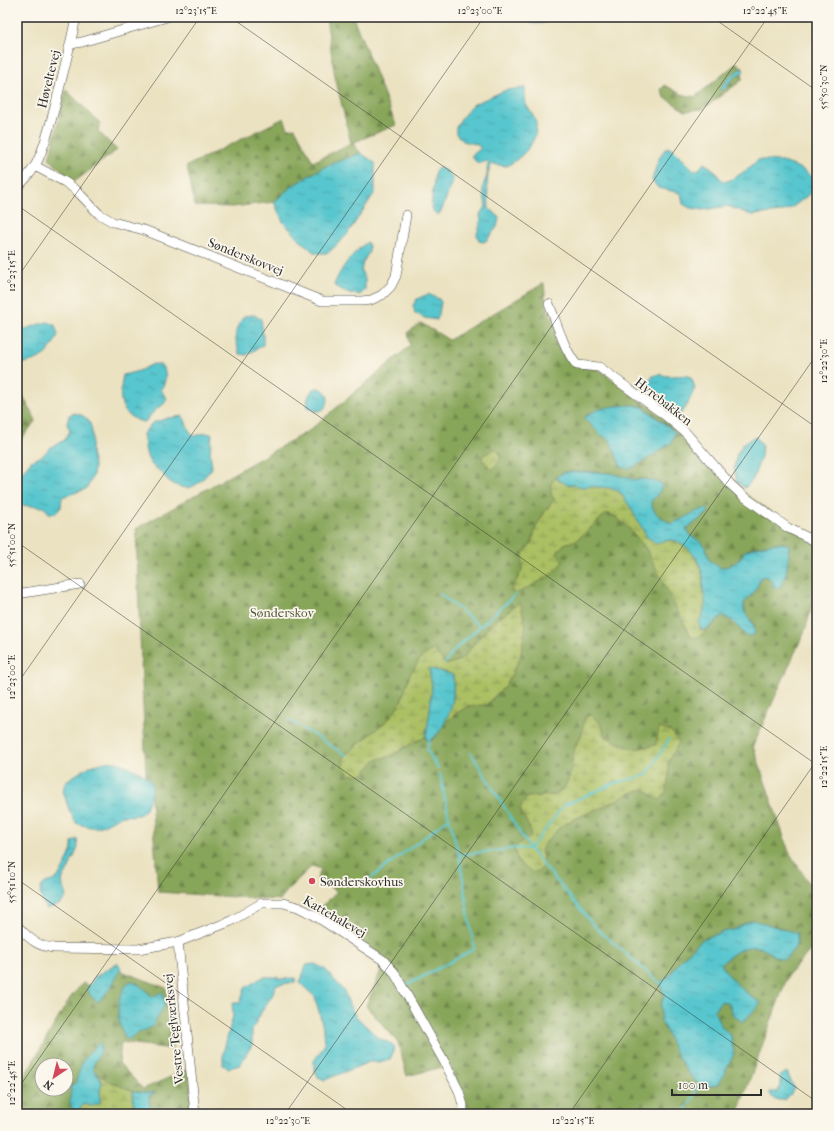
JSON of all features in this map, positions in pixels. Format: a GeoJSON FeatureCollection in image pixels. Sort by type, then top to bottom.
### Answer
{"type":"FeatureCollection","features":[{"type":"Feature","properties":{"kind":"street"},"geometry":{"type":"LineString","coordinates":[[70,44],[76,17]]}},
{"type":"Feature","properties":{"kind":"street","name":"Høveltevej"},"geometry":{"type":"LineString","coordinates":[[17,187],[29,175],[35,166],[47,138],[70,44],[82,42],[167,17]]}},
{"type":"Feature","properties":{"kind":"street","name":"Sønderskovvej"},"geometry":{"type":"LineString","coordinates":[[35,166],[65,182],[76,190],[99,214],[113,222],[152,232],[322,300],[371,300],[382,295],[391,286],[396,276],[406,215]]}},
{"type":"Feature","properties":{"kind":"street","name":"Hyrebakken"},"geometry":{"type":"LineString","coordinates":[[549,304],[567,350],[572,360],[577,365],[598,367],[666,416],[686,433],[730,484],[742,495],[788,528],[817,542]]}},
{"type":"Feature","properties":{"kind":"street"},"geometry":{"type":"LineString","coordinates":[[17,594],[80,584]]}},
{"type":"Feature","properties":{"kind":"street","name":"Kattehalevej"},"geometry":{"type":"LineString","coordinates":[[17,926],[39,945],[54,948],[138,949],[178,942],[231,921],[262,903],[283,903],[298,908],[314,915],[383,960],[394,972],[459,1091],[463,1105],[463,1114]]}},
{"type":"Feature","properties":{"kind":"street","name":"Vestre Teglværksvej"},"geometry":{"type":"LineString","coordinates":[[178,942],[195,1114]]}},
{"type":"Feature","properties":{"kind":"green space"},"geometry":{"type":"Polygon","coordinates":[[[326,17],[353,17],[396,125],[352,143],[361,153],[324,167],[292,186],[274,202],[233,207],[195,206],[187,166],[284,118],[288,129],[295,128],[313,162],[351,143],[335,77],[326,17]]]}},
{"type":"Feature","properties":{"kind":"green space"},"geometry":{"type":"Polygon","coordinates":[[[737,63],[743,68],[742,80],[703,109],[685,111],[664,97],[661,89],[665,85],[681,94],[695,97],[737,63]]]}},
{"type":"Feature","properties":{"kind":"green space"},"geometry":{"type":"Polygon","coordinates":[[[66,90],[100,123],[98,131],[117,150],[74,182],[49,159],[66,90]]]}},
{"type":"Feature","properties":{"kind":"green space","name":"Sønderskov"},"geometry":{"type":"Polygon","coordinates":[[[544,283],[546,305],[576,366],[600,370],[671,423],[723,478],[817,545],[817,587],[806,628],[753,746],[789,852],[817,896],[817,943],[788,975],[739,1109],[743,1114],[466,1114],[450,1065],[407,1076],[398,1042],[366,1006],[386,958],[315,912],[337,892],[317,879],[321,869],[312,866],[288,889],[281,900],[158,892],[151,796],[152,785],[146,776],[136,529],[310,430],[410,346],[408,332],[421,323],[449,340],[544,283]],[[643,407],[590,413],[584,418],[610,440],[621,467],[646,460],[671,443],[675,432],[643,407]],[[565,472],[551,493],[554,500],[536,527],[532,542],[523,554],[522,570],[511,591],[516,594],[527,587],[564,544],[577,540],[607,513],[617,518],[627,526],[645,547],[659,574],[699,637],[722,616],[731,620],[747,636],[752,621],[745,611],[744,603],[755,591],[760,577],[767,576],[772,581],[785,578],[785,543],[757,546],[745,551],[735,563],[720,568],[709,560],[706,549],[702,543],[692,537],[686,529],[704,517],[671,524],[658,515],[653,509],[651,501],[657,495],[645,479],[631,479],[603,472],[565,472]],[[489,627],[476,641],[463,659],[446,665],[433,649],[410,674],[401,702],[389,719],[344,757],[375,760],[393,755],[412,743],[422,739],[426,735],[426,740],[432,740],[448,721],[457,713],[469,706],[487,705],[506,685],[520,658],[489,627]],[[585,717],[581,736],[573,752],[571,773],[565,787],[555,795],[528,797],[520,809],[530,829],[532,837],[520,843],[543,859],[541,850],[560,827],[628,794],[645,789],[659,800],[669,776],[668,763],[656,745],[636,749],[620,744],[606,737],[600,723],[585,717]],[[742,925],[734,930],[703,939],[681,959],[669,976],[660,983],[664,995],[661,1005],[664,1027],[687,1072],[697,1082],[705,1086],[731,1037],[720,1024],[714,1010],[721,1001],[729,1004],[733,1015],[753,1011],[761,1003],[744,991],[730,978],[721,964],[741,949],[752,946],[764,949],[778,959],[785,929],[774,926],[742,925]]]}},
{"type":"Feature","properties":{"kind":"green space"},"geometry":{"type":"Polygon","coordinates":[[[17,386],[36,420],[17,445],[17,386]]]}},
{"type":"Feature","properties":{"kind":"green space"},"geometry":{"type":"Polygon","coordinates":[[[495,449],[500,454],[500,461],[492,470],[482,459],[483,455],[495,449]]]}},
{"type":"Feature","properties":{"kind":"green space"},"geometry":{"type":"Polygon","coordinates":[[[556,477],[558,480],[581,487],[591,486],[610,488],[620,492],[647,537],[679,542],[692,552],[702,572],[703,591],[706,601],[699,623],[701,630],[707,629],[699,637],[691,637],[645,547],[627,526],[617,518],[607,513],[577,540],[564,544],[557,553],[563,561],[554,572],[516,594],[511,591],[522,570],[523,554],[532,542],[536,527],[554,500],[551,493],[551,484],[556,477]]]}},
{"type":"Feature","properties":{"kind":"green space"},"geometry":{"type":"Polygon","coordinates":[[[520,602],[526,626],[520,658],[506,685],[486,705],[468,706],[454,715],[443,725],[452,701],[453,675],[442,671],[429,669],[432,686],[426,735],[422,739],[412,743],[393,755],[375,760],[364,774],[350,775],[344,767],[343,757],[389,719],[401,702],[410,674],[421,658],[434,649],[446,665],[463,659],[476,641],[489,627],[520,602]]]}},
{"type":"Feature","properties":{"kind":"green space"},"geometry":{"type":"Polygon","coordinates":[[[591,715],[600,723],[606,737],[620,744],[636,749],[656,745],[659,728],[671,731],[679,742],[668,763],[669,776],[666,792],[659,800],[644,789],[628,794],[560,827],[541,850],[543,859],[542,869],[532,873],[518,862],[514,849],[520,843],[531,837],[530,829],[520,809],[527,797],[555,795],[565,787],[571,773],[573,752],[581,736],[585,717],[591,715]]]}},
{"type":"Feature","properties":{"kind":"green space"},"geometry":{"type":"Polygon","coordinates":[[[119,970],[166,988],[172,1049],[121,1042],[119,1063],[143,1089],[189,1069],[192,1114],[17,1114],[17,1089],[34,1060],[34,1097],[74,1097],[74,1057],[36,1057],[70,998],[83,983],[105,993],[119,970]]]}},
{"type":"Feature","properties":{"kind":"green space"},"geometry":{"type":"Polygon","coordinates":[[[97,1074],[113,1083],[133,1091],[134,1108],[128,1114],[84,1114],[79,1110],[83,1104],[92,1105],[100,1103],[102,1082],[97,1074]]]}},
{"type":"Feature","properties":{"kind":"water"},"geometry":{"type":"Polygon","coordinates":[[[519,17],[551,17],[550,21],[537,24],[527,22],[519,17]]]}},
{"type":"Feature","properties":{"kind":"water"},"geometry":{"type":"Polygon","coordinates":[[[741,68],[744,71],[732,79],[724,90],[721,90],[720,88],[732,74],[741,68]]]}},
{"type":"Feature","properties":{"kind":"water"},"geometry":{"type":"Polygon","coordinates":[[[525,88],[526,104],[533,115],[536,124],[536,131],[532,143],[528,149],[513,162],[507,166],[492,164],[488,174],[489,209],[499,218],[497,227],[486,241],[479,241],[477,234],[481,222],[480,214],[485,209],[483,186],[489,163],[487,161],[479,163],[474,160],[471,156],[481,148],[476,144],[463,141],[456,134],[456,127],[462,117],[474,104],[506,90],[525,88]]]}},
{"type":"Feature","properties":{"kind":"water"},"geometry":{"type":"Polygon","coordinates":[[[668,147],[675,151],[695,171],[704,163],[713,169],[725,182],[743,172],[758,160],[769,160],[784,162],[799,168],[810,175],[816,186],[807,196],[790,209],[781,212],[754,215],[728,206],[703,210],[690,208],[683,204],[681,193],[658,188],[652,180],[660,157],[668,147]]]}},
{"type":"Feature","properties":{"kind":"water"},"geometry":{"type":"Polygon","coordinates":[[[361,153],[375,163],[375,192],[346,236],[328,253],[315,253],[283,222],[274,202],[292,186],[324,167],[361,153]]]}},
{"type":"Feature","properties":{"kind":"water"},"geometry":{"type":"Polygon","coordinates":[[[438,167],[448,172],[453,180],[441,212],[437,215],[431,209],[435,171],[438,167]]]}},
{"type":"Feature","properties":{"kind":"water"},"geometry":{"type":"Polygon","coordinates":[[[367,242],[369,252],[363,262],[361,271],[365,279],[365,290],[360,295],[343,291],[334,285],[340,272],[356,251],[367,242]]]}},
{"type":"Feature","properties":{"kind":"water"},"geometry":{"type":"Polygon","coordinates":[[[428,294],[439,299],[441,302],[437,320],[425,318],[415,313],[413,305],[417,299],[428,294]]]}},
{"type":"Feature","properties":{"kind":"water"},"geometry":{"type":"Polygon","coordinates":[[[254,315],[261,319],[263,345],[247,355],[240,354],[236,338],[236,330],[244,316],[254,315]]]}},
{"type":"Feature","properties":{"kind":"water"},"geometry":{"type":"Polygon","coordinates":[[[48,322],[55,325],[58,335],[51,348],[44,356],[20,364],[17,362],[17,331],[48,322]]]}},
{"type":"Feature","properties":{"kind":"water"},"geometry":{"type":"Polygon","coordinates":[[[153,364],[163,367],[165,380],[161,389],[167,399],[164,404],[155,410],[145,422],[142,422],[133,418],[124,410],[121,399],[123,375],[139,371],[153,364]]]}},
{"type":"Feature","properties":{"kind":"water"},"geometry":{"type":"Polygon","coordinates":[[[659,374],[691,377],[695,388],[679,417],[675,420],[658,407],[660,397],[659,394],[650,390],[645,385],[653,376],[659,374]]]}},
{"type":"Feature","properties":{"kind":"water"},"geometry":{"type":"Polygon","coordinates":[[[317,388],[326,392],[328,400],[325,408],[317,411],[308,407],[307,402],[313,389],[317,388]]]}},
{"type":"Feature","properties":{"kind":"water"},"geometry":{"type":"Polygon","coordinates":[[[633,405],[643,407],[675,432],[671,443],[630,469],[621,467],[610,440],[601,435],[584,418],[601,409],[613,406],[633,405]]]}},
{"type":"Feature","properties":{"kind":"water"},"geometry":{"type":"Polygon","coordinates":[[[74,413],[82,415],[87,419],[91,427],[91,452],[94,469],[88,486],[86,489],[62,497],[61,507],[56,513],[49,513],[44,507],[18,505],[17,481],[19,476],[31,461],[42,456],[50,448],[65,440],[70,431],[67,424],[69,415],[74,413]]]}},
{"type":"Feature","properties":{"kind":"water"},"geometry":{"type":"Polygon","coordinates":[[[183,416],[190,432],[195,436],[205,433],[212,434],[210,452],[212,468],[203,479],[194,486],[188,488],[183,488],[169,481],[152,465],[146,454],[143,434],[152,423],[168,418],[183,416]]]}},
{"type":"Feature","properties":{"kind":"water"},"geometry":{"type":"Polygon","coordinates":[[[755,436],[762,445],[761,457],[753,479],[745,488],[737,482],[734,468],[737,454],[743,444],[755,436]]]}},
{"type":"Feature","properties":{"kind":"water"},"geometry":{"type":"Polygon","coordinates":[[[565,472],[609,473],[637,480],[645,479],[661,483],[662,487],[651,501],[655,512],[671,524],[698,511],[708,508],[708,513],[686,529],[692,537],[702,542],[709,560],[720,568],[735,563],[745,551],[749,549],[780,543],[789,545],[785,578],[780,587],[774,588],[772,581],[767,576],[761,577],[755,591],[744,603],[745,613],[754,627],[754,635],[747,636],[731,620],[722,616],[707,629],[701,630],[699,623],[704,610],[705,600],[703,576],[695,556],[687,547],[677,541],[669,540],[656,543],[647,537],[620,492],[610,488],[591,486],[581,487],[574,484],[569,485],[558,480],[556,477],[565,472]]]}},
{"type":"Feature","properties":{"kind":"water"},"geometry":{"type":"Polygon","coordinates":[[[429,668],[453,675],[453,700],[451,708],[440,731],[436,736],[427,741],[426,735],[432,686],[429,668]]]}},
{"type":"Feature","properties":{"kind":"water"},"geometry":{"type":"Polygon","coordinates":[[[105,762],[114,762],[124,765],[141,773],[150,780],[152,783],[152,790],[146,808],[141,814],[119,817],[99,827],[90,827],[76,823],[69,810],[63,790],[66,781],[90,766],[105,762]]]}},
{"type":"Feature","properties":{"kind":"water"},"geometry":{"type":"Polygon","coordinates":[[[77,839],[78,848],[62,880],[66,896],[65,899],[60,904],[46,909],[41,897],[41,888],[43,884],[58,877],[69,858],[72,849],[72,842],[77,839]]]}},
{"type":"Feature","properties":{"kind":"water"},"geometry":{"type":"Polygon","coordinates":[[[752,920],[797,933],[796,945],[785,959],[776,957],[760,947],[753,946],[736,952],[721,964],[739,986],[761,1003],[743,1022],[733,1015],[729,1004],[721,1001],[714,1010],[720,1024],[731,1037],[734,1054],[719,1084],[704,1086],[691,1077],[680,1061],[661,1021],[661,1005],[664,995],[660,983],[669,976],[681,959],[703,939],[734,930],[752,920]]]}},
{"type":"Feature","properties":{"kind":"water"},"geometry":{"type":"Polygon","coordinates":[[[118,963],[121,968],[117,977],[108,991],[97,1002],[90,995],[87,989],[95,977],[118,963]]]}},
{"type":"Feature","properties":{"kind":"water"},"geometry":{"type":"Polygon","coordinates":[[[315,964],[325,969],[344,991],[350,1007],[356,1016],[380,1039],[394,1046],[390,1059],[379,1062],[369,1062],[325,1080],[318,1077],[314,1069],[314,1061],[325,1044],[324,1031],[315,997],[300,983],[306,965],[315,964]]]}},
{"type":"Feature","properties":{"kind":"water"},"geometry":{"type":"Polygon","coordinates":[[[263,977],[278,977],[278,979],[296,978],[295,982],[276,985],[272,996],[252,1030],[252,1045],[240,1065],[229,1068],[223,1065],[223,1053],[233,1016],[232,1003],[240,1003],[245,988],[263,977]]]}},
{"type":"Feature","properties":{"kind":"water"},"geometry":{"type":"Polygon","coordinates":[[[130,981],[142,987],[152,997],[162,992],[165,1001],[164,1007],[152,1027],[129,1039],[126,1039],[122,1032],[118,1017],[118,1009],[119,1001],[125,987],[130,981]]]}},
{"type":"Feature","properties":{"kind":"water"},"geometry":{"type":"Polygon","coordinates":[[[97,1044],[101,1044],[101,1051],[92,1069],[102,1082],[100,1103],[92,1106],[83,1104],[79,1110],[84,1114],[73,1114],[74,1113],[70,1103],[70,1097],[74,1097],[74,1084],[82,1062],[97,1044]]]}},
{"type":"Feature","properties":{"kind":"water"},"geometry":{"type":"Polygon","coordinates":[[[787,1072],[794,1088],[785,1100],[778,1100],[772,1097],[769,1092],[777,1092],[781,1085],[780,1076],[787,1072]]]}},
{"type":"Feature","properties":{"kind":"water"},"geometry":{"type":"Polygon","coordinates":[[[133,1091],[148,1093],[156,1092],[149,1096],[152,1114],[128,1114],[134,1108],[133,1091]]]}},
{"type":"Feature","properties":{"kind":"waterway"},"geometry":{"type":"LineString","coordinates":[[440,594],[480,626]]}},
{"type":"Feature","properties":{"kind":"waterway"},"geometry":{"type":"LineString","coordinates":[[445,663],[455,649],[516,594]]}},
{"type":"Feature","properties":{"kind":"waterway"},"geometry":{"type":"LineString","coordinates":[[289,720],[299,726]]}},
{"type":"Feature","properties":{"kind":"waterway"},"geometry":{"type":"LineString","coordinates":[[302,728],[346,755]]}},
{"type":"Feature","properties":{"kind":"waterway"},"geometry":{"type":"LineString","coordinates":[[440,774],[449,818],[459,855],[517,848],[530,849],[564,805],[615,783],[647,775],[669,739]]}},
{"type":"Feature","properties":{"kind":"waterway"},"geometry":{"type":"LineString","coordinates":[[429,741],[427,749],[438,769]]}},
{"type":"Feature","properties":{"kind":"waterway"},"geometry":{"type":"LineString","coordinates":[[471,753],[530,849],[597,929],[660,983]]}},
{"type":"Feature","properties":{"kind":"waterway"},"geometry":{"type":"LineString","coordinates":[[362,885],[448,819]]}},
{"type":"Feature","properties":{"kind":"waterway"},"geometry":{"type":"LineString","coordinates":[[409,984],[474,949],[459,855]]}},
{"type":"Feature","properties":{"kind":"waterway"},"geometry":{"type":"LineString","coordinates":[[682,1114],[694,1096],[699,1083]]}},
{"type":"Feature","properties":{"kind":"place","name":"Sønderskovhus"},"geometry":{"type":"Point","coordinates":[312,881]}}]}
